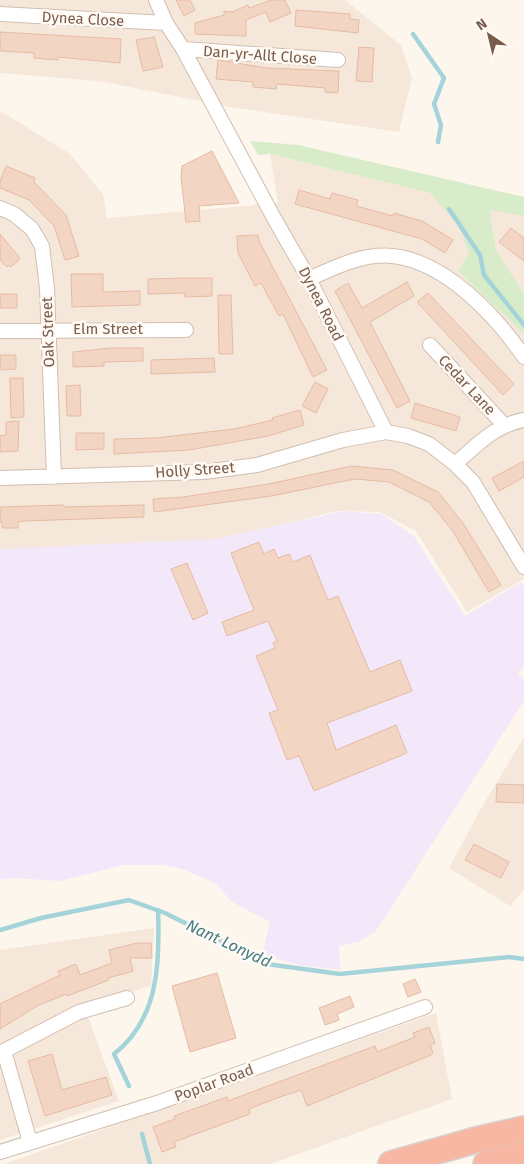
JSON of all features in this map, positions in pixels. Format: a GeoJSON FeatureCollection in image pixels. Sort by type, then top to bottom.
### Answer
{"type":"FeatureCollection","features":[{"type":"Feature","properties":{"kind":"highway"},"geometry":{"type":"LineString","coordinates":[[391,1164],[476,1140],[524,1129]]}},
{"type":"Feature","properties":{"kind":"highway"},"geometry":{"type":"LineString","coordinates":[[486,1164],[524,1155]]}},
{"type":"Feature","properties":{"kind":"street","name":"Dynea Road"},"geometry":{"type":"LineString","coordinates":[[156,0],[166,23],[183,49],[309,279],[386,432]]}},
{"type":"Feature","properties":{"kind":"street","name":"Dynea Close"},"geometry":{"type":"LineString","coordinates":[[0,14],[166,23]]}},
{"type":"Feature","properties":{"kind":"street","name":"Dan-yr-Allt Close"},"geometry":{"type":"LineString","coordinates":[[183,49],[338,60]]}},
{"type":"Feature","properties":{"kind":"street","name":"Oak Street"},"geometry":{"type":"LineString","coordinates":[[0,208],[14,214],[32,229],[42,246],[46,270],[54,477]]}},
{"type":"Feature","properties":{"kind":"street"},"geometry":{"type":"LineString","coordinates":[[309,279],[341,264],[368,258],[393,256],[417,263],[440,273],[462,288],[478,303],[524,357]]}},
{"type":"Feature","properties":{"kind":"street","name":"Elm Street"},"geometry":{"type":"LineString","coordinates":[[0,331],[47,329],[186,330]]}},
{"type":"Feature","properties":{"kind":"street","name":"Cedar Lane"},"geometry":{"type":"LineString","coordinates":[[430,345],[504,426]]}},
{"type":"Feature","properties":{"kind":"street"},"geometry":{"type":"LineString","coordinates":[[456,464],[490,432],[524,420]]}},
{"type":"Feature","properties":{"kind":"street"},"geometry":{"type":"LineString","coordinates":[[386,432],[408,436],[429,444],[456,464],[473,482],[524,567]]}},
{"type":"Feature","properties":{"kind":"street","name":"Holly Street"},"geometry":{"type":"LineString","coordinates":[[0,478],[204,472],[257,464],[343,440],[386,432]]}},
{"type":"Feature","properties":{"kind":"street"},"geometry":{"type":"LineString","coordinates":[[30,1142],[2,1052],[79,1012],[128,998]]}},
{"type":"Feature","properties":{"kind":"street","name":"Poplar Road"},"geometry":{"type":"LineString","coordinates":[[0,1152],[157,1103],[426,1007]]}},
{"type":"Feature","properties":{"kind":"shaded area"},"geometry":{"type":"Polygon","coordinates":[[[0,0],[345,0],[401,45],[412,78],[399,132],[230,107],[99,81],[0,73],[0,0]]]}},
{"type":"Feature","properties":{"kind":"shaded area"},"geometry":{"type":"Polygon","coordinates":[[[0,111],[69,153],[103,194],[107,218],[278,203],[270,154],[430,193],[459,226],[469,253],[458,271],[524,334],[524,579],[467,612],[416,531],[380,512],[336,511],[207,543],[0,550],[0,111]]]}},
{"type":"Feature","properties":{"kind":"shaded area"},"geometry":{"type":"Polygon","coordinates":[[[490,209],[524,216],[524,294],[496,250],[490,209]]]}},
{"type":"Feature","properties":{"kind":"shaded area"},"geometry":{"type":"Polygon","coordinates":[[[344,511],[382,514],[414,536],[465,616],[521,582],[524,586],[524,667],[518,673],[524,680],[524,701],[376,931],[359,942],[339,946],[340,970],[304,966],[262,955],[270,922],[232,902],[215,883],[182,869],[164,865],[123,865],[60,881],[12,878],[0,880],[0,549],[215,539],[344,511]]]}},
{"type":"Feature","properties":{"kind":"shaded area"},"geometry":{"type":"Polygon","coordinates":[[[524,737],[524,890],[510,906],[449,868],[479,812],[524,737]]]}},
{"type":"Feature","properties":{"kind":"shaded area"},"geometry":{"type":"Polygon","coordinates":[[[154,928],[151,986],[84,1006],[119,1101],[0,1140],[0,950],[154,928]]]}},
{"type":"Feature","properties":{"kind":"shaded area"},"geometry":{"type":"Polygon","coordinates":[[[436,1013],[452,1099],[270,1164],[4,1164],[436,1013]]]}},
{"type":"Feature","properties":{"kind":"green space"},"geometry":{"type":"Polygon","coordinates":[[[250,141],[298,145],[524,197],[524,216],[490,210],[496,250],[524,294],[524,334],[458,271],[469,253],[459,226],[430,193],[270,154],[258,155],[250,141]]]}},
{"type":"Feature","properties":{"kind":"building"},"geometry":{"type":"Polygon","coordinates":[[[176,0],[190,0],[195,10],[184,16],[176,0]]]}},
{"type":"Feature","properties":{"kind":"building"},"geometry":{"type":"Polygon","coordinates":[[[271,0],[285,0],[291,13],[270,22],[266,12],[246,20],[246,36],[195,34],[195,23],[224,15],[224,11],[232,12],[248,5],[249,8],[271,0]]]}},
{"type":"Feature","properties":{"kind":"building"},"geometry":{"type":"Polygon","coordinates":[[[296,10],[350,14],[350,19],[359,20],[358,33],[295,26],[296,10]]]}},
{"type":"Feature","properties":{"kind":"building"},"geometry":{"type":"Polygon","coordinates":[[[0,32],[121,39],[120,63],[58,57],[58,60],[34,58],[34,53],[0,51],[0,32]]]}},
{"type":"Feature","properties":{"kind":"building"},"geometry":{"type":"Polygon","coordinates":[[[154,37],[163,67],[143,71],[136,40],[154,37]]]}},
{"type":"Feature","properties":{"kind":"building"},"geometry":{"type":"Polygon","coordinates":[[[359,47],[374,48],[372,82],[356,81],[359,47]]]}},
{"type":"Feature","properties":{"kind":"building"},"geometry":{"type":"Polygon","coordinates":[[[218,60],[267,68],[339,71],[338,93],[325,92],[325,88],[277,84],[276,89],[253,87],[253,82],[216,79],[218,60]]]}},
{"type":"Feature","properties":{"kind":"building"},"geometry":{"type":"Polygon","coordinates":[[[212,151],[239,203],[199,206],[200,221],[186,222],[181,177],[182,166],[212,151]]]}},
{"type":"Feature","properties":{"kind":"building"},"geometry":{"type":"Polygon","coordinates":[[[6,166],[35,178],[34,182],[66,215],[79,256],[65,260],[54,226],[29,200],[0,188],[0,181],[6,166]]]}},
{"type":"Feature","properties":{"kind":"building"},"geometry":{"type":"Polygon","coordinates":[[[299,190],[330,199],[332,193],[358,200],[356,206],[393,216],[394,213],[422,221],[453,240],[445,253],[422,239],[295,204],[299,190]]]}},
{"type":"Feature","properties":{"kind":"building"},"geometry":{"type":"Polygon","coordinates":[[[511,228],[524,238],[524,261],[499,242],[511,228]]]}},
{"type":"Feature","properties":{"kind":"building"},"geometry":{"type":"Polygon","coordinates":[[[0,234],[19,257],[19,260],[11,267],[9,265],[7,267],[0,260],[0,234]]]}},
{"type":"Feature","properties":{"kind":"building"},"geometry":{"type":"Polygon","coordinates":[[[258,235],[259,241],[327,370],[313,377],[283,314],[279,316],[261,283],[255,286],[238,253],[237,236],[258,235]]]}},
{"type":"Feature","properties":{"kind":"building"},"geometry":{"type":"Polygon","coordinates":[[[71,274],[103,274],[103,292],[140,291],[140,305],[72,307],[71,274]]]}},
{"type":"Feature","properties":{"kind":"building"},"geometry":{"type":"Polygon","coordinates":[[[212,278],[212,296],[185,297],[185,293],[148,294],[148,279],[212,278]]]}},
{"type":"Feature","properties":{"kind":"building"},"geometry":{"type":"Polygon","coordinates":[[[407,282],[414,296],[370,322],[410,401],[397,408],[335,291],[348,283],[362,308],[407,282]]]}},
{"type":"Feature","properties":{"kind":"building"},"geometry":{"type":"Polygon","coordinates":[[[428,293],[514,384],[503,395],[417,302],[428,293]]]}},
{"type":"Feature","properties":{"kind":"building"},"geometry":{"type":"Polygon","coordinates":[[[0,294],[17,294],[17,308],[0,308],[0,294]]]}},
{"type":"Feature","properties":{"kind":"building"},"geometry":{"type":"Polygon","coordinates":[[[218,295],[231,295],[233,354],[219,354],[218,295]]]}},
{"type":"Feature","properties":{"kind":"building"},"geometry":{"type":"Polygon","coordinates":[[[111,348],[143,348],[143,361],[104,362],[104,366],[73,367],[73,352],[111,348]]]}},
{"type":"Feature","properties":{"kind":"building"},"geometry":{"type":"Polygon","coordinates":[[[0,355],[16,355],[16,369],[0,370],[0,355]]]}},
{"type":"Feature","properties":{"kind":"building"},"geometry":{"type":"Polygon","coordinates":[[[214,358],[215,372],[151,374],[151,360],[214,358]]]}},
{"type":"Feature","properties":{"kind":"building"},"geometry":{"type":"Polygon","coordinates":[[[10,378],[23,378],[24,417],[11,418],[10,378]]]}},
{"type":"Feature","properties":{"kind":"building"},"geometry":{"type":"Polygon","coordinates":[[[315,382],[328,389],[316,413],[302,406],[315,382]]]}},
{"type":"Feature","properties":{"kind":"building"},"geometry":{"type":"Polygon","coordinates":[[[80,385],[81,416],[67,416],[66,386],[80,385]]]}},
{"type":"Feature","properties":{"kind":"building"},"geometry":{"type":"Polygon","coordinates":[[[415,403],[460,417],[456,431],[411,418],[415,403]]]}},
{"type":"Feature","properties":{"kind":"building"},"geometry":{"type":"Polygon","coordinates":[[[300,410],[304,425],[268,436],[189,450],[114,454],[114,439],[156,438],[234,429],[273,420],[272,418],[300,410]]]}},
{"type":"Feature","properties":{"kind":"building"},"geometry":{"type":"Polygon","coordinates":[[[19,421],[18,451],[0,452],[0,436],[6,435],[6,422],[19,421]]]}},
{"type":"Feature","properties":{"kind":"building"},"geometry":{"type":"Polygon","coordinates":[[[76,433],[104,433],[104,449],[76,450],[76,433]]]}},
{"type":"Feature","properties":{"kind":"building"},"geometry":{"type":"Polygon","coordinates":[[[524,461],[524,477],[499,491],[492,478],[524,461]]]}},
{"type":"Feature","properties":{"kind":"building"},"geometry":{"type":"Polygon","coordinates":[[[351,466],[393,470],[438,492],[463,523],[501,585],[489,592],[452,530],[429,502],[389,482],[355,479],[271,496],[154,512],[153,499],[183,497],[269,484],[351,466]]]}},
{"type":"Feature","properties":{"kind":"building"},"geometry":{"type":"Polygon","coordinates":[[[64,505],[64,507],[144,505],[144,517],[24,521],[18,522],[18,528],[2,528],[2,522],[0,522],[0,507],[64,505]]]}},
{"type":"Feature","properties":{"kind":"building"},"geometry":{"type":"Polygon","coordinates":[[[259,542],[264,554],[274,549],[278,558],[289,554],[293,562],[310,555],[328,600],[338,596],[370,672],[400,660],[412,691],[327,723],[336,750],[396,725],[407,753],[314,791],[299,756],[287,760],[269,713],[278,710],[256,656],[275,648],[273,643],[277,641],[268,621],[227,636],[222,622],[254,610],[231,553],[259,542]]]}},
{"type":"Feature","properties":{"kind":"building"},"geometry":{"type":"Polygon","coordinates":[[[187,563],[208,613],[193,620],[171,569],[187,563]]]}},
{"type":"Feature","properties":{"kind":"building"},"geometry":{"type":"Polygon","coordinates":[[[497,784],[524,785],[524,803],[496,802],[497,784]]]}},
{"type":"Feature","properties":{"kind":"building"},"geometry":{"type":"Polygon","coordinates":[[[474,844],[509,862],[501,878],[465,860],[474,844]]]}},
{"type":"Feature","properties":{"kind":"building"},"geometry":{"type":"Polygon","coordinates":[[[137,943],[151,943],[152,958],[130,958],[133,971],[108,978],[109,980],[37,1006],[0,1029],[0,1004],[60,975],[58,971],[76,964],[80,975],[112,963],[109,950],[137,943]]]}},
{"type":"Feature","properties":{"kind":"building"},"geometry":{"type":"Polygon","coordinates":[[[217,973],[236,1038],[190,1052],[172,986],[217,973]]]}},
{"type":"Feature","properties":{"kind":"building"},"geometry":{"type":"Polygon","coordinates":[[[415,979],[421,992],[408,997],[403,984],[415,979]]]}},
{"type":"Feature","properties":{"kind":"building"},"geometry":{"type":"Polygon","coordinates":[[[350,996],[354,1007],[337,1014],[339,1020],[325,1025],[319,1008],[350,996]]]}},
{"type":"Feature","properties":{"kind":"building"},"geometry":{"type":"Polygon","coordinates":[[[429,1027],[435,1043],[430,1045],[433,1053],[431,1055],[307,1106],[301,1090],[277,1098],[249,1109],[250,1114],[174,1142],[176,1147],[162,1152],[153,1127],[175,1119],[174,1116],[227,1097],[228,1101],[375,1046],[377,1052],[415,1037],[413,1033],[429,1027]]]}},
{"type":"Feature","properties":{"kind":"building"},"geometry":{"type":"Polygon","coordinates":[[[52,1054],[62,1090],[106,1077],[112,1095],[45,1116],[28,1061],[52,1054]]]}},
{"type":"Feature","properties":{"kind":"waterway"},"geometry":{"type":"LineString","coordinates":[[413,34],[444,78],[434,104],[441,125],[438,142]]}},
{"type":"Feature","properties":{"kind":"waterway"},"geometry":{"type":"LineString","coordinates":[[449,209],[480,255],[484,275],[524,325]]}},
{"type":"Feature","properties":{"kind":"waterway","name":"Nant Lonydd"},"geometry":{"type":"LineString","coordinates":[[0,930],[41,918],[129,900],[165,913],[267,964],[340,974],[509,957],[524,959]]}},
{"type":"Feature","properties":{"kind":"waterway"},"geometry":{"type":"LineString","coordinates":[[129,1086],[114,1054],[129,1040],[140,1024],[154,988],[158,950],[158,910]]}},
{"type":"Feature","properties":{"kind":"waterway"},"geometry":{"type":"LineString","coordinates":[[142,1134],[150,1164]]}}]}
